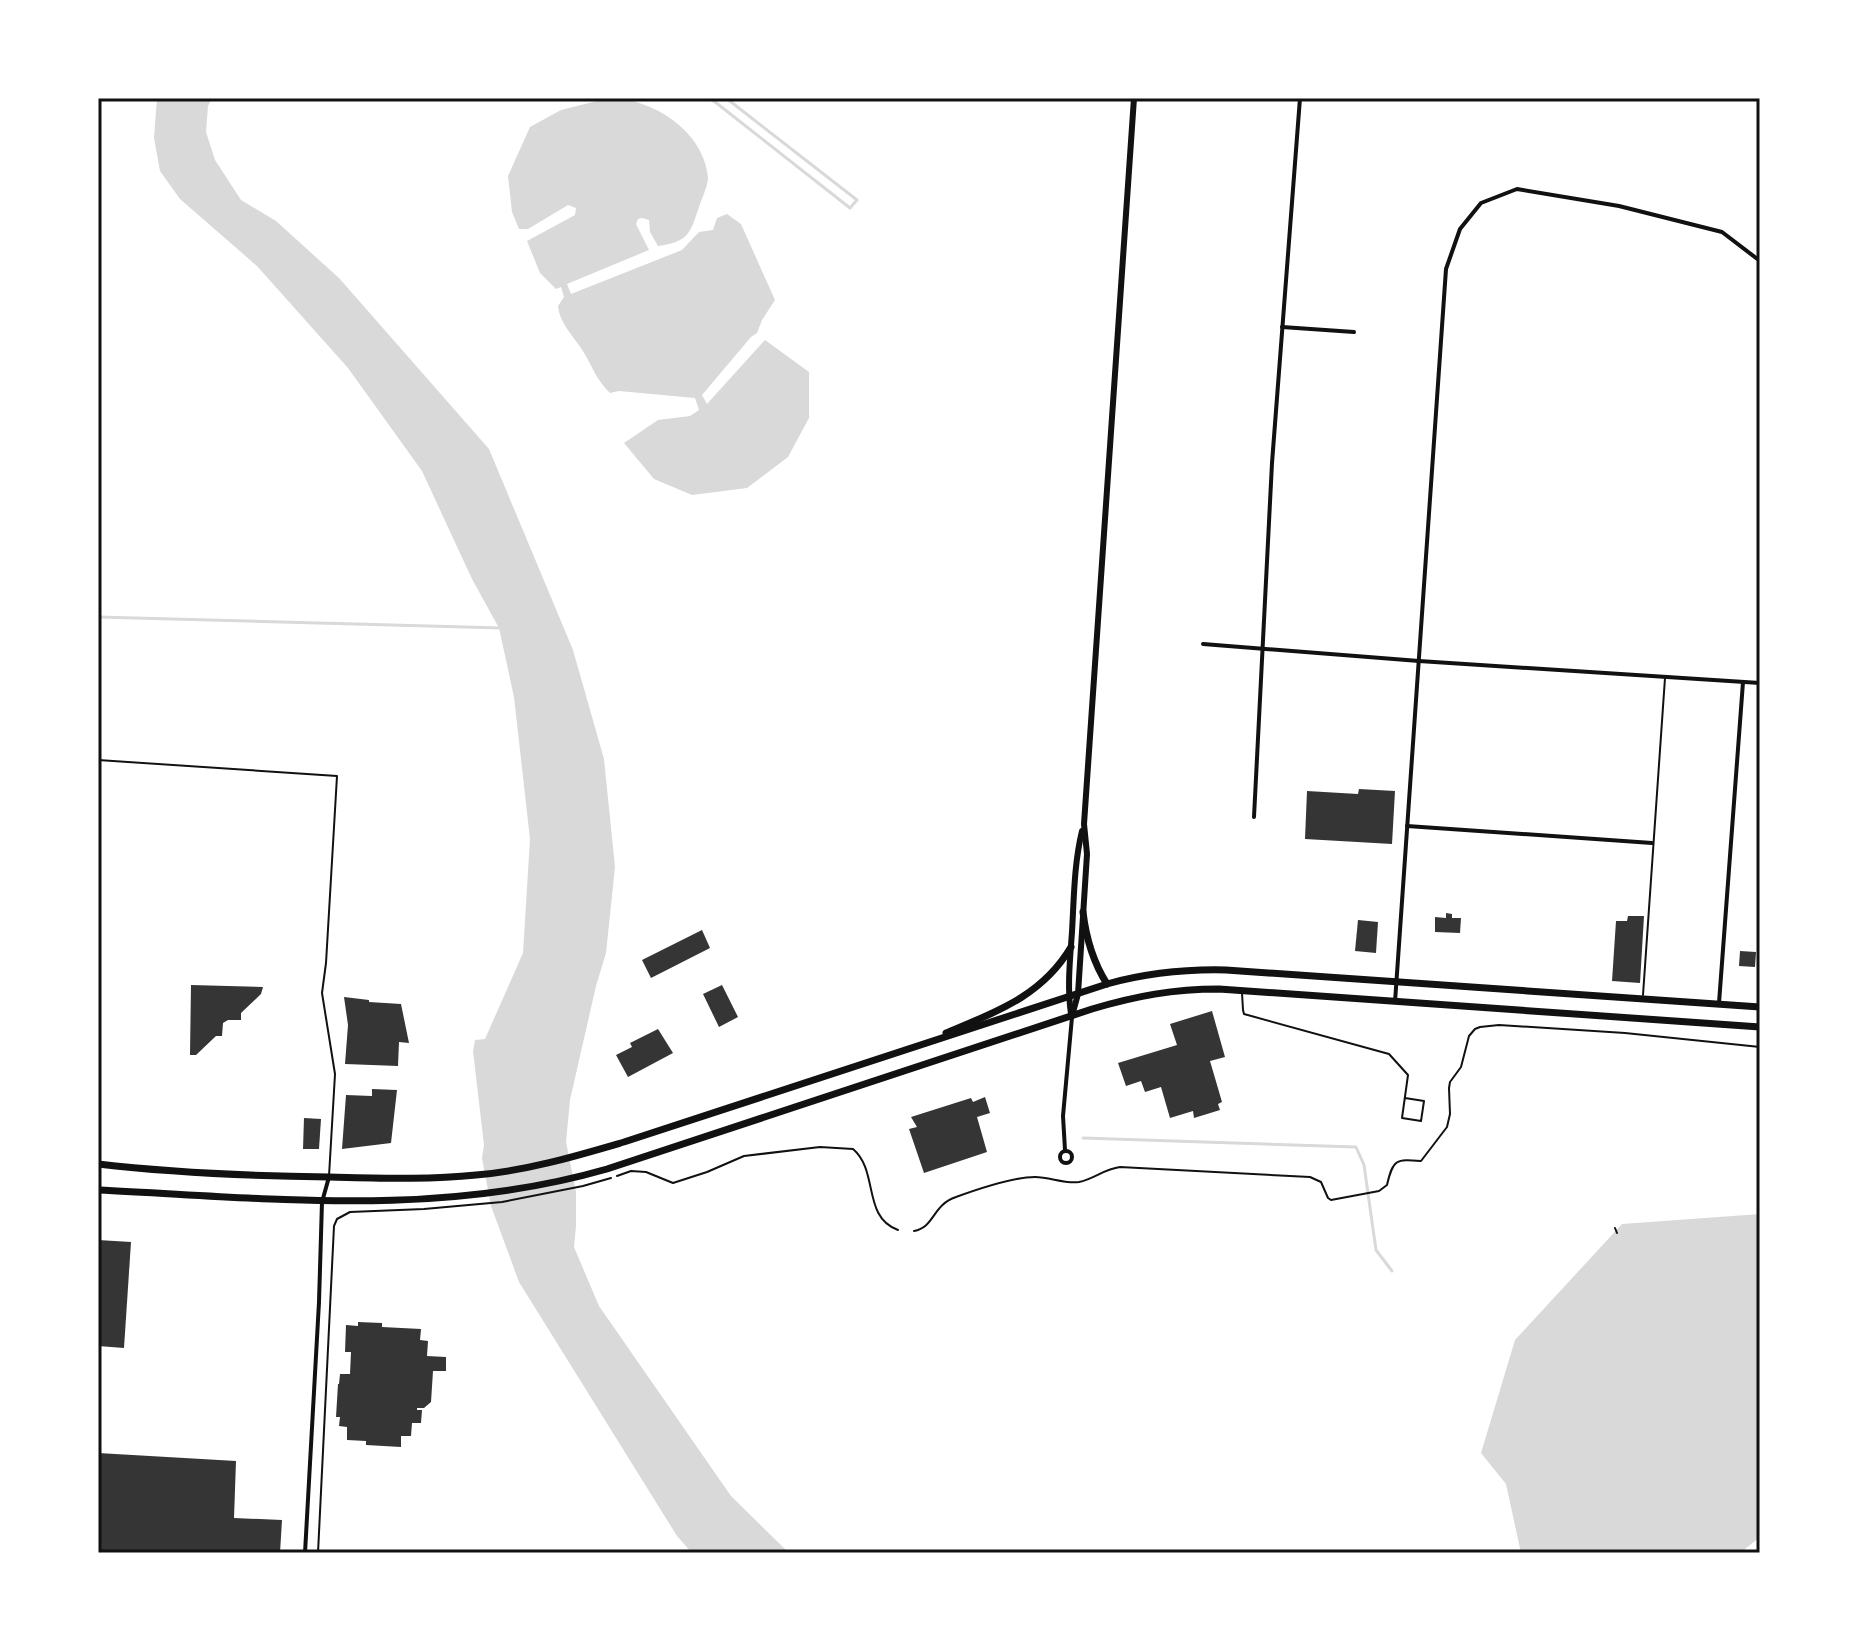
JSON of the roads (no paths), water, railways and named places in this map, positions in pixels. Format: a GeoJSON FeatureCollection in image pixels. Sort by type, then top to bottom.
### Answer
{"type":"FeatureCollection","features":[{"type":"Feature","properties":{"kind":"highway"},"geometry":{"type":"LineString","coordinates":[[1083,912],[1094,960],[1107,984]]}},
{"type":"Feature","properties":{"kind":"highway"},"geometry":{"type":"LineString","coordinates":[[903,1051],[1007,1007],[1047,978],[1071,947]]}},
{"type":"Feature","properties":{"kind":"highway"},"geometry":{"type":"LineString","coordinates":[[98,1164],[167,1172],[401,1179],[503,1172],[578,1156],[638,1138],[1107,984],[1151,973],[1195,969],[1760,1007]]}},
{"type":"Feature","properties":{"kind":"highway"},"geometry":{"type":"LineString","coordinates":[[98,1190],[322,1202],[412,1201],[524,1188],[584,1176],[1151,993],[1193,989],[1242,991],[1760,1029]]}},
{"type":"Feature","properties":{"kind":"main road"},"geometry":{"type":"LineString","coordinates":[[1072,1016],[1078,994],[1087,854],[1084,824],[1134,98]]}},
{"type":"Feature","properties":{"kind":"main road"},"geometry":{"type":"LineString","coordinates":[[1072,1016],[1068,997],[1076,854],[1084,824]]}},
{"type":"Feature","properties":{"kind":"street"},"geometry":{"type":"LineString","coordinates":[[1254,817],[1270,494],[1300,98]]}},
{"type":"Feature","properties":{"kind":"street"},"geometry":{"type":"LineString","coordinates":[[1395,1002],[1446,269],[1460,229],[1481,203],[1517,189],[1619,206],[1722,232],[1760,261]]}},
{"type":"Feature","properties":{"kind":"street"},"geometry":{"type":"LineString","coordinates":[[1282,327],[1354,332]]}},
{"type":"Feature","properties":{"kind":"street"},"geometry":{"type":"LineString","coordinates":[[1203,644],[1760,683]]}},
{"type":"Feature","properties":{"kind":"street"},"geometry":{"type":"LineString","coordinates":[[1719,1004],[1743,682]]}},
{"type":"Feature","properties":{"kind":"street"},"geometry":{"type":"LineString","coordinates":[[1407,826],[1652,843]]}},
{"type":"Feature","properties":{"kind":"street"},"geometry":{"type":"LineString","coordinates":[[1065,1150],[1063,1116],[1072,1016]]}},
{"type":"Feature","properties":{"kind":"street"},"geometry":{"type":"LineString","coordinates":[[305,1553],[322,1202],[329,1177]]}},
{"type":"Feature","properties":{"kind":"lane"},"geometry":{"type":"LineString","coordinates":[[1643,999],[1665,677]]}},
{"type":"Feature","properties":{"kind":"lane"},"geometry":{"type":"LineString","coordinates":[[98,760],[337,776],[322,993],[335,1074],[329,1177]]}},
{"type":"Feature","properties":{"kind":"lane"},"geometry":{"type":"LineString","coordinates":[[1242,991],[1244,1014],[1389,1054],[1408,1075],[1402,1118],[1421,1121],[1424,1101],[1405,1098]]}},
{"type":"Feature","properties":{"kind":"waterway"},"geometry":{"type":"LineString","coordinates":[[710,98],[850,208],[857,200],[726,98]]}},
{"type":"Feature","properties":{"kind":"waterway"},"geometry":{"type":"LineString","coordinates":[[98,617],[502,628]]}},
{"type":"Feature","properties":{"kind":"waterway"},"geometry":{"type":"LineString","coordinates":[[1083,1138],[1356,1147],[1364,1165],[1376,1250],[1392,1271]]}}]}
